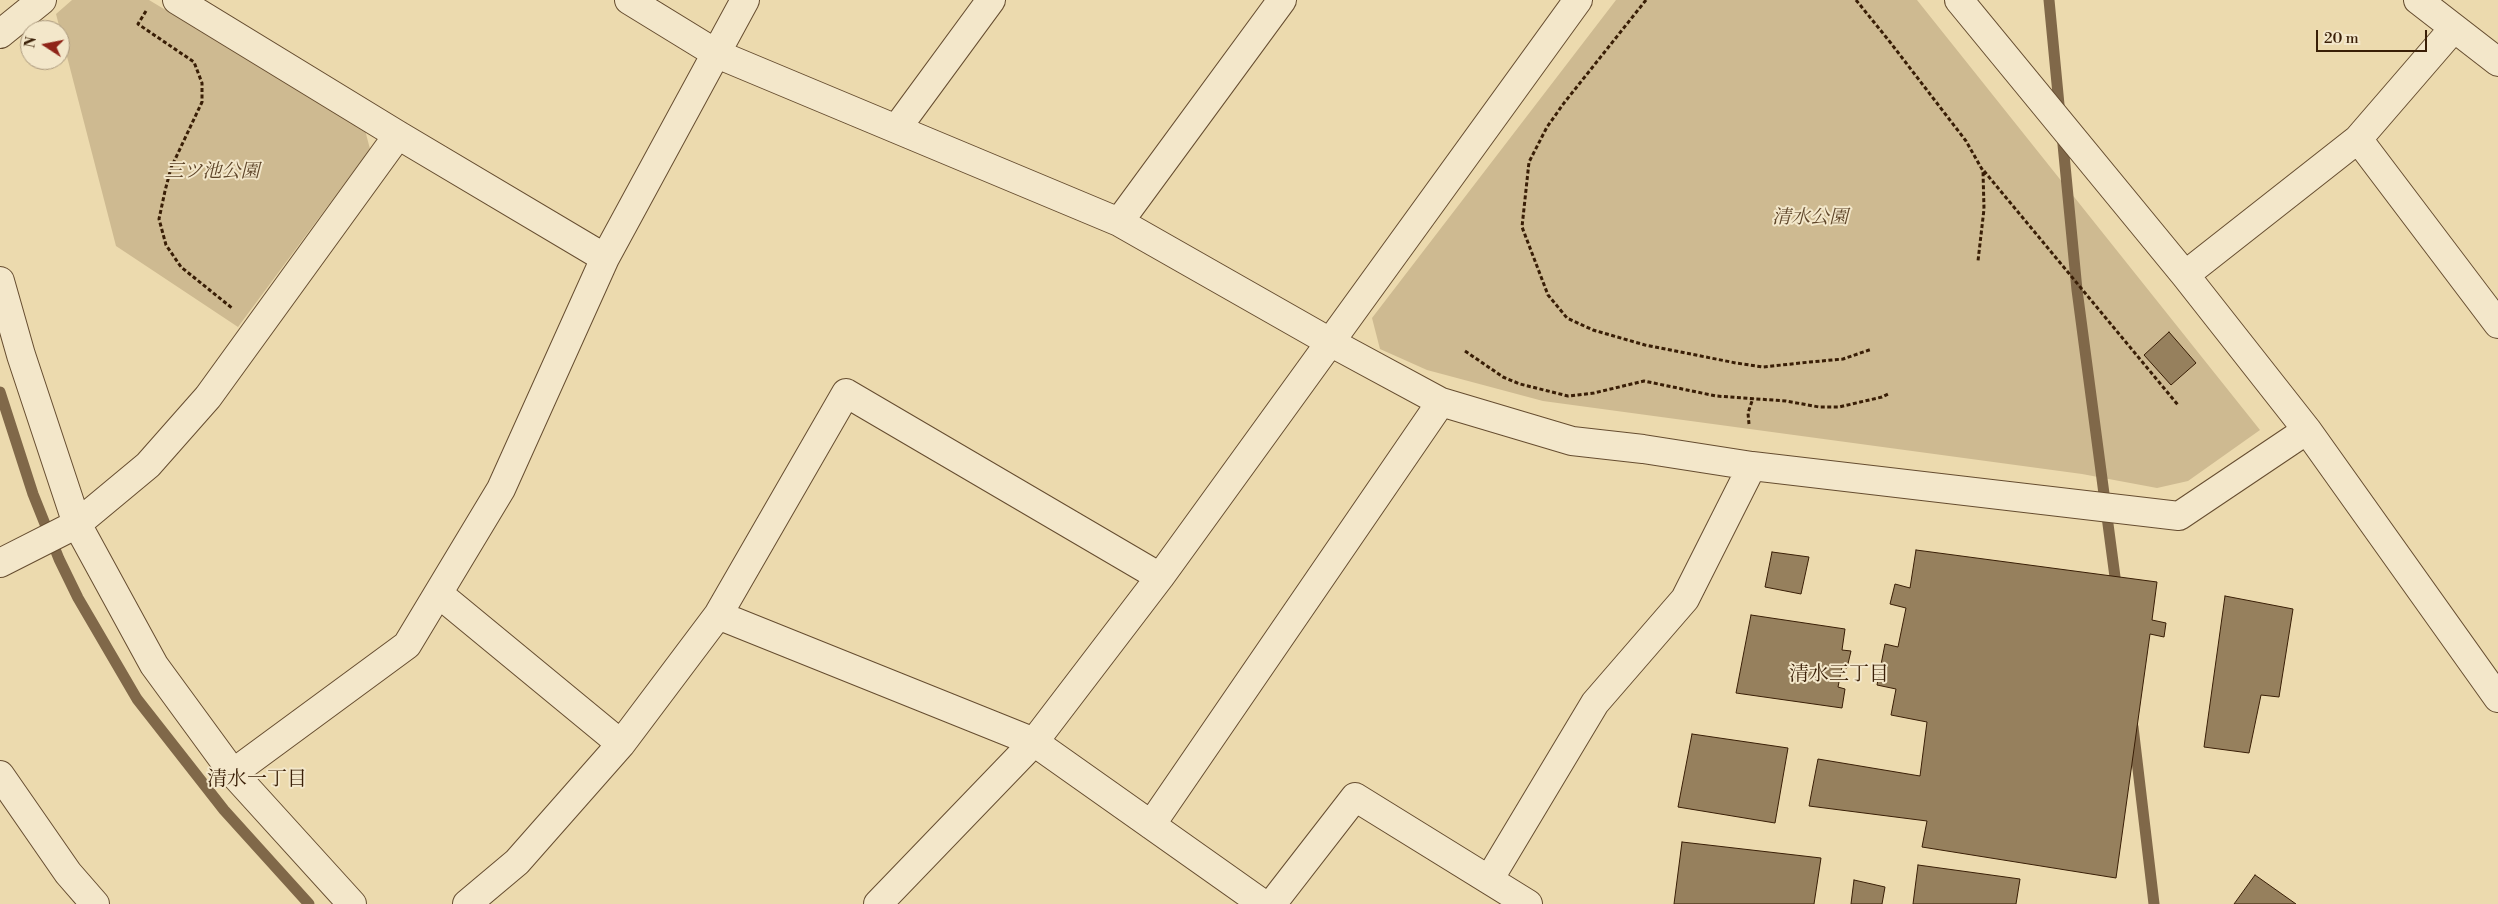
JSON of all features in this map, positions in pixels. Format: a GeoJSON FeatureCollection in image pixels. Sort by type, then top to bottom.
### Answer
{"type":"FeatureCollection","features":[{"type":"Feature","properties":{"kind":"street"},"geometry":{"type":"LineString","coordinates":[[0,34],[42,0]]}},
{"type":"Feature","properties":{"kind":"street"},"geometry":{"type":"LineString","coordinates":[[177,0],[398,136],[605,258]]}},
{"type":"Feature","properties":{"kind":"street"},"geometry":{"type":"LineString","coordinates":[[629,0],[717,54],[1120,222],[1330,342],[1441,402],[1572,442],[1643,449],[1752,466],[2179,516],[2307,430]]}},
{"type":"Feature","properties":{"kind":"street"},"geometry":{"type":"LineString","coordinates":[[233,773],[407,644],[439,594],[501,488],[526,437],[605,258],[745,0]]}},
{"type":"Feature","properties":{"kind":"street"},"geometry":{"type":"LineString","coordinates":[[897,128],[991,0]]}},
{"type":"Feature","properties":{"kind":"street"},"geometry":{"type":"LineString","coordinates":[[1120,222],[1282,0]]}},
{"type":"Feature","properties":{"kind":"street"},"geometry":{"type":"LineString","coordinates":[[878,904],[1034,742],[1160,577],[1578,0]]}},
{"type":"Feature","properties":{"kind":"street"},"geometry":{"type":"LineString","coordinates":[[1959,0],[2185,275],[2307,430],[2498,698]]}},
{"type":"Feature","properties":{"kind":"street"},"geometry":{"type":"LineString","coordinates":[[2418,0],[2498,62]]}},
{"type":"Feature","properties":{"kind":"street"},"geometry":{"type":"LineString","coordinates":[[2185,275],[2358,139],[2453,29]]}},
{"type":"Feature","properties":{"kind":"street"},"geometry":{"type":"LineString","coordinates":[[0,562],[77,524],[148,464],[208,397],[398,136]]}},
{"type":"Feature","properties":{"kind":"street"},"geometry":{"type":"LineString","coordinates":[[2358,139],[2498,324]]}},
{"type":"Feature","properties":{"kind":"street"},"geometry":{"type":"LineString","coordinates":[[0,281],[21,355],[77,524],[154,665],[233,773],[352,904]]}},
{"type":"Feature","properties":{"kind":"street"},"geometry":{"type":"LineString","coordinates":[[467,904],[517,862],[621,744],[718,615],[846,393],[1160,577]]}},
{"type":"Feature","properties":{"kind":"street"},"geometry":{"type":"LineString","coordinates":[[1151,825],[1441,402]]}},
{"type":"Feature","properties":{"kind":"street"},"geometry":{"type":"LineString","coordinates":[[1490,878],[1595,703],[1685,600],[1752,466]]}},
{"type":"Feature","properties":{"kind":"street"},"geometry":{"type":"LineString","coordinates":[[439,594],[621,744]]}},
{"type":"Feature","properties":{"kind":"street"},"geometry":{"type":"LineString","coordinates":[[718,615],[1034,742],[1263,904]]}},
{"type":"Feature","properties":{"kind":"street"},"geometry":{"type":"LineString","coordinates":[[0,774],[68,873],[95,904]]}},
{"type":"Feature","properties":{"kind":"street"},"geometry":{"type":"LineString","coordinates":[[1272,904],[1355,797],[1490,878],[1528,904]]}},
{"type":"Feature","properties":{"kind":"path"},"geometry":{"type":"LineString","coordinates":[[1646,0],[1564,103],[1547,127],[1529,162],[1522,228],[1548,295],[1566,318],[1593,330],[1644,345],[1736,363],[1763,367],[1843,359],[1872,350]]}},
{"type":"Feature","properties":{"kind":"path"},"geometry":{"type":"LineString","coordinates":[[1856,0],[1966,142],[1983,171],[2178,405]]}},
{"type":"Feature","properties":{"kind":"path"},"geometry":{"type":"LineString","coordinates":[[148,8],[138,24],[194,62],[202,83],[202,102],[171,168],[165,191],[159,219],[166,245],[188,273],[258,328]]}},
{"type":"Feature","properties":{"kind":"path"},"geometry":{"type":"LineString","coordinates":[[1978,261],[1984,209],[1983,171]]}},
{"type":"Feature","properties":{"kind":"path"},"geometry":{"type":"LineString","coordinates":[[1465,351],[1503,377],[1520,384],[1568,396],[1594,393],[1644,381],[1716,396],[1786,401],[1819,407],[1839,407],[1882,398],[1890,393]]}},
{"type":"Feature","properties":{"kind":"path"},"geometry":{"type":"LineString","coordinates":[[1749,424],[1748,414],[1753,398]]}},
{"type":"Feature","properties":{"kind":"green space","name":"三ツ池公園"},"geometry":{"type":"Polygon","coordinates":[[[72,0],[149,0],[365,130],[370,149],[238,327],[116,246],[70,68],[70,20],[58,20],[56,14],[72,0]]]}},
{"type":"Feature","properties":{"kind":"green space","name":"清水公園"},"geometry":{"type":"Polygon","coordinates":[[[1616,0],[1917,0],[2260,430],[2188,481],[2157,488],[2082,474],[1543,401],[1427,370],[1380,349],[1372,318],[1616,0]]]}},
{"type":"Feature","properties":{"kind":"building"},"geometry":{"type":"Polygon","coordinates":[[[2169,332],[2196,363],[2171,385],[2144,355],[2169,332]]]}},
{"type":"Feature","properties":{"kind":"building"},"geometry":{"type":"Polygon","coordinates":[[[1916,550],[2157,582],[2152,620],[2166,623],[2164,637],[2150,634],[2116,878],[1922,847],[1927,821],[1809,806],[1818,759],[1920,776],[1927,722],[1891,715],[1896,689],[1877,685],[1885,644],[1898,647],[1906,608],[1890,604],[1895,584],[1910,588],[1916,550]]]}},
{"type":"Feature","properties":{"kind":"building"},"geometry":{"type":"Polygon","coordinates":[[[1772,552],[1809,557],[1801,594],[1765,587],[1772,552]]]}},
{"type":"Feature","properties":{"kind":"building"},"geometry":{"type":"Polygon","coordinates":[[[2225,596],[2293,609],[2279,697],[2261,695],[2249,753],[2204,747],[2225,596]]]}},
{"type":"Feature","properties":{"kind":"building"},"geometry":{"type":"Polygon","coordinates":[[[1751,615],[1845,629],[1842,650],[1851,651],[1847,668],[1842,667],[1838,687],[1845,689],[1842,708],[1736,693],[1751,615]]]}},
{"type":"Feature","properties":{"kind":"building"},"geometry":{"type":"Polygon","coordinates":[[[1692,734],[1788,748],[1775,823],[1678,807],[1692,734]]]}},
{"type":"Feature","properties":{"kind":"building"},"geometry":{"type":"Polygon","coordinates":[[[1682,842],[1821,858],[1814,904],[1674,904],[1682,842]]]}},
{"type":"Feature","properties":{"kind":"building"},"geometry":{"type":"Polygon","coordinates":[[[1918,865],[2020,879],[2016,904],[1913,904],[1918,865]]]}},
{"type":"Feature","properties":{"kind":"building"},"geometry":{"type":"Polygon","coordinates":[[[2255,875],[2296,904],[2234,904],[2255,875]]]}},
{"type":"Feature","properties":{"kind":"building"},"geometry":{"type":"Polygon","coordinates":[[[1854,880],[1885,887],[1882,904],[1851,904],[1854,880]]]}},
{"type":"Feature","properties":{"kind":"waterway"},"geometry":{"type":"LineString","coordinates":[[2049,0],[2060,115]]}},
{"type":"Feature","properties":{"kind":"waterway"},"geometry":{"type":"LineString","coordinates":[[2062,134],[2077,290],[2117,592]]}},
{"type":"Feature","properties":{"kind":"waterway"},"geometry":{"type":"LineString","coordinates":[[0,392],[33,494],[59,559],[78,598],[137,699],[224,810],[309,904]]}},
{"type":"Feature","properties":{"kind":"waterway"},"geometry":{"type":"LineString","coordinates":[[2133,727],[2154,904]]}},
{"type":"Feature","properties":{"kind":"district","name":"清水三丁目"},"geometry":{"type":"Point","coordinates":[1839,675]}},
{"type":"Feature","properties":{"kind":"district","name":"清水一丁目"},"geometry":{"type":"Point","coordinates":[257,780]}}]}
